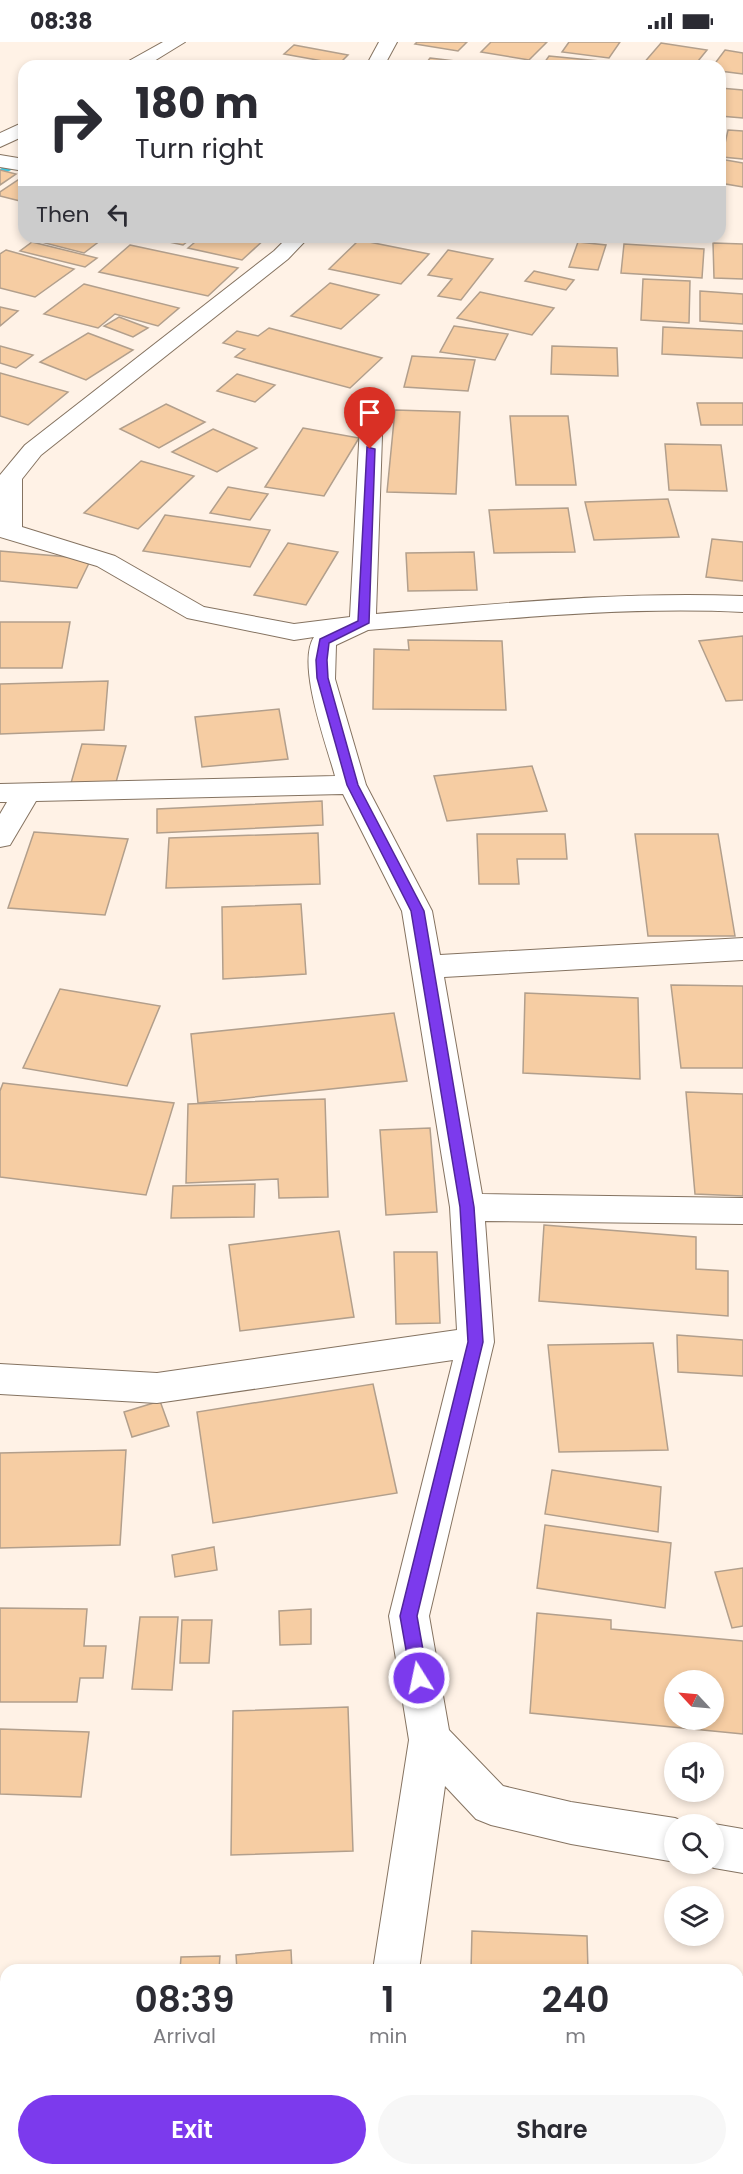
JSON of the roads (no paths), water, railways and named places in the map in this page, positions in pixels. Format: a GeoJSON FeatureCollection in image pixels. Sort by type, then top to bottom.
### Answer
{"type":"FeatureCollection","features":[{"type":"Feature","properties":{"kind":"street"},"geometry":{"type":"LineString","coordinates":[[144,60],[176,42]]}},
{"type":"Feature","properties":{"kind":"street"},"geometry":{"type":"LineString","coordinates":[[378,60],[388,42]]}},
{"type":"Feature","properties":{"kind":"street"},"geometry":{"type":"LineString","coordinates":[[0,141],[18,131]]}},
{"type":"Feature","properties":{"kind":"street"},"geometry":{"type":"LineString","coordinates":[[0,161],[18,164]]}},
{"type":"Feature","properties":{"kind":"street"},"geometry":{"type":"LineString","coordinates":[[293,243],[281,255],[33,450],[10,478],[5,531],[106,561],[196,613],[294,632],[363,623],[586,605],[697,602],[743,604]]}},
{"type":"Feature","properties":{"kind":"street"},"geometry":{"type":"LineString","coordinates":[[363,623],[372,406]]}},
{"type":"Feature","properties":{"kind":"street"},"geometry":{"type":"LineString","coordinates":[[363,623],[324,641],[321,660],[322,678],[352,785],[417,911],[467,1207],[476,1342],[409,1616],[430,1740],[397,1964]]}},
{"type":"Feature","properties":{"kind":"street"},"geometry":{"type":"LineString","coordinates":[[0,838],[13,793],[352,785]]}},
{"type":"Feature","properties":{"kind":"street"},"geometry":{"type":"LineString","coordinates":[[426,967],[743,949]]}},
{"type":"Feature","properties":{"kind":"street"},"geometry":{"type":"LineString","coordinates":[[467,1207],[743,1211]]}},
{"type":"Feature","properties":{"kind":"street"},"geometry":{"type":"LineString","coordinates":[[0,1379],[157,1388],[476,1342]]}},
{"type":"Feature","properties":{"kind":"street"},"geometry":{"type":"LineString","coordinates":[[430,1740],[491,1804],[571,1824],[664,1838]]}},
{"type":"Feature","properties":{"kind":"street"},"geometry":{"type":"LineString","coordinates":[[724,1848],[743,1851]]}},
{"type":"Feature","properties":{"kind":"waterway"},"geometry":{"type":"LineString","coordinates":[[0,173],[18,162]]}}]}
